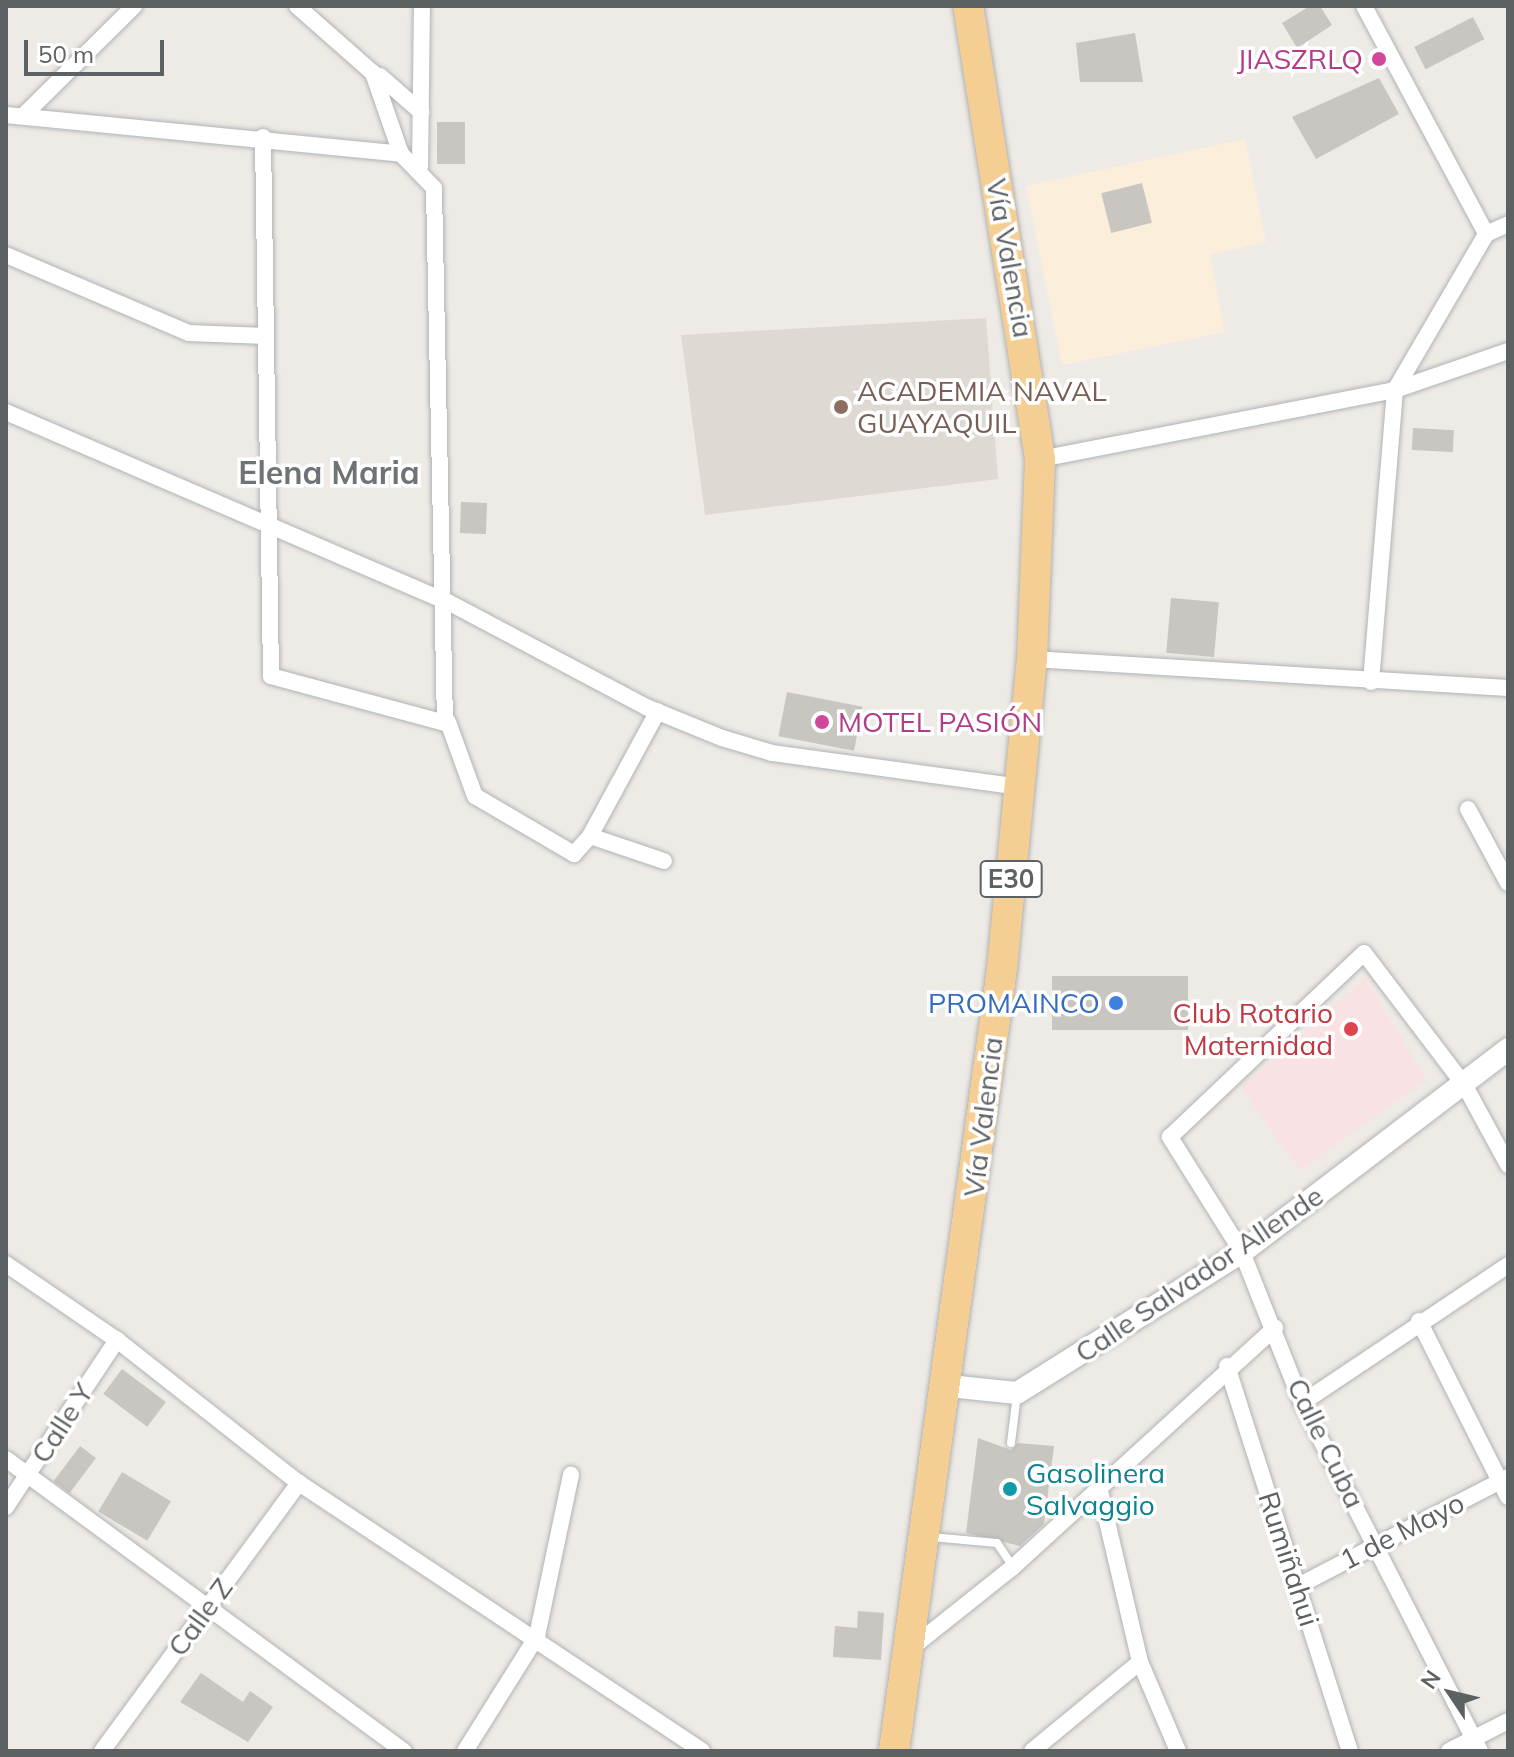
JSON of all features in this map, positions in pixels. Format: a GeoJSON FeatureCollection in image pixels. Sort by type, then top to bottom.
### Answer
{"type":"FeatureCollection","features":[{"type":"Feature","properties":{"kind":"highway","name":"Vía Valencia"},"geometry":{"type":"LineString","coordinates":[[894,1751],[949,1386],[1020,787],[1032,659],[1040,459],[968,6]]}},
{"type":"Feature","properties":{"kind":"street"},"geometry":{"type":"LineString","coordinates":[[24,115],[134,6]]}},
{"type":"Feature","properties":{"kind":"street"},"geometry":{"type":"LineString","coordinates":[[297,6],[421,112]]}},
{"type":"Feature","properties":{"kind":"street"},"geometry":{"type":"LineString","coordinates":[[420,167],[422,6]]}},
{"type":"Feature","properties":{"kind":"street"},"geometry":{"type":"LineString","coordinates":[[1364,6],[1486,234]]}},
{"type":"Feature","properties":{"kind":"street"},"geometry":{"type":"LineString","coordinates":[[362,60],[384,93],[401,154]]}},
{"type":"Feature","properties":{"kind":"street"},"geometry":{"type":"LineString","coordinates":[[6,123],[6,115],[24,115],[263,137],[401,154],[420,167],[434,188],[448,602],[448,722],[475,796],[574,854],[590,836],[658,711]]}},
{"type":"Feature","properties":{"kind":"street"},"geometry":{"type":"LineString","coordinates":[[263,137],[274,680],[448,722]]}},
{"type":"Feature","properties":{"kind":"street"},"geometry":{"type":"LineString","coordinates":[[1371,682],[1395,390],[1486,234],[1508,224]]}},
{"type":"Feature","properties":{"kind":"street"},"geometry":{"type":"LineString","coordinates":[[6,255],[189,333],[266,336]]}},
{"type":"Feature","properties":{"kind":"street"},"geometry":{"type":"LineString","coordinates":[[1040,459],[1395,390],[1508,351]]}},
{"type":"Feature","properties":{"kind":"street"},"geometry":{"type":"LineString","coordinates":[[6,412],[271,530],[448,602],[658,711],[772,753],[1020,787]]}},
{"type":"Feature","properties":{"kind":"street"},"geometry":{"type":"LineString","coordinates":[[1032,659],[1508,688]]}},
{"type":"Feature","properties":{"kind":"street"},"geometry":{"type":"LineString","coordinates":[[1468,809],[1508,883]]}},
{"type":"Feature","properties":{"kind":"street"},"geometry":{"type":"LineString","coordinates":[[590,836],[664,861]]}},
{"type":"Feature","properties":{"kind":"street","name":"Calle Cuba"},"geometry":{"type":"LineString","coordinates":[[1465,1086],[1364,953],[1170,1137],[1242,1252],[1275,1328],[1302,1403],[1477,1744]]}},
{"type":"Feature","properties":{"kind":"street","name":"Calle Salvador Allende"},"geometry":{"type":"LineString","coordinates":[[1017,1393],[1242,1252],[1465,1086],[1508,1049]]}},
{"type":"Feature","properties":{"kind":"street"},"geometry":{"type":"LineString","coordinates":[[1465,1086],[1508,1165]]}},
{"type":"Feature","properties":{"kind":"street"},"geometry":{"type":"LineString","coordinates":[[6,1264],[117,1340],[299,1483],[537,1636],[702,1751]]}},
{"type":"Feature","properties":{"kind":"street"},"geometry":{"type":"LineString","coordinates":[[1302,1403],[1419,1321],[1508,1265]]}},
{"type":"Feature","properties":{"kind":"street"},"geometry":{"type":"LineString","coordinates":[[1419,1321],[1504,1479],[1508,1497]]}},
{"type":"Feature","properties":{"kind":"street"},"geometry":{"type":"LineString","coordinates":[[908,1650],[1013,1567],[1227,1366],[1275,1328]]}},
{"type":"Feature","properties":{"kind":"street","name":"Calle Y"},"geometry":{"type":"LineString","coordinates":[[6,1507],[117,1340]]}},
{"type":"Feature","properties":{"kind":"street","name":"Rumiñahui"},"geometry":{"type":"LineString","coordinates":[[1227,1366],[1350,1751]]}},
{"type":"Feature","properties":{"kind":"street"},"geometry":{"type":"LineString","coordinates":[[949,1386],[1017,1393]]}},
{"type":"Feature","properties":{"kind":"street"},"geometry":{"type":"LineString","coordinates":[[6,1459],[204,1611],[404,1751]]}},
{"type":"Feature","properties":{"kind":"street"},"geometry":{"type":"LineString","coordinates":[[465,1751],[537,1636],[571,1475]]}},
{"type":"Feature","properties":{"kind":"street","name":"1 de Mayo"},"geometry":{"type":"LineString","coordinates":[[1298,1586],[1375,1543],[1504,1479]]}},
{"type":"Feature","properties":{"kind":"street","name":"Calle Z"},"geometry":{"type":"LineString","coordinates":[[102,1751],[299,1483]]}},
{"type":"Feature","properties":{"kind":"street"},"geometry":{"type":"LineString","coordinates":[[1099,1487],[1140,1662],[1178,1751]]}},
{"type":"Feature","properties":{"kind":"street"},"geometry":{"type":"LineString","coordinates":[[1032,1751],[1140,1662]]}},
{"type":"Feature","properties":{"kind":"street"},"geometry":{"type":"LineString","coordinates":[[1449,1751],[1477,1744],[1508,1721]]}},
{"type":"Feature","properties":{"kind":"lane"},"geometry":{"type":"LineString","coordinates":[[1011,1443],[1017,1393]]}},
{"type":"Feature","properties":{"kind":"lane"},"geometry":{"type":"LineString","coordinates":[[927,1537],[997,1543],[1013,1567]]}},
{"type":"Feature","properties":{"kind":"shaded area"},"geometry":{"type":"Polygon","coordinates":[[[1245,139],[1266,242],[1210,255],[1225,332],[1062,365],[1026,186],[1245,139]]]}},
{"type":"Feature","properties":{"kind":"shaded area","name":"ACADEMIA NAVAL GUAYAQUIL"},"geometry":{"type":"Polygon","coordinates":[[[986,318],[998,479],[705,515],[681,335],[986,318]]]}},
{"type":"Feature","properties":{"kind":"shaded area","name":"Club Rotario Maternidad"},"geometry":{"type":"Polygon","coordinates":[[[1365,978],[1426,1080],[1300,1170],[1241,1088],[1365,978]]]}},
{"type":"Feature","properties":{"kind":"building"},"geometry":{"type":"Polygon","coordinates":[[[1310,6],[1320,6],[1332,25],[1297,48],[1282,23],[1310,6]]]}},
{"type":"Feature","properties":{"kind":"building"},"geometry":{"type":"Polygon","coordinates":[[[1473,17],[1484,39],[1426,69],[1414,47],[1473,17]]]}},
{"type":"Feature","properties":{"kind":"building"},"geometry":{"type":"Polygon","coordinates":[[[1135,33],[1143,82],[1080,82],[1076,43],[1135,33]]]}},
{"type":"Feature","properties":{"kind":"building"},"geometry":{"type":"Polygon","coordinates":[[[1379,78],[1399,114],[1316,159],[1292,117],[1379,78]]]}},
{"type":"Feature","properties":{"kind":"building"},"geometry":{"type":"Polygon","coordinates":[[[437,122],[465,122],[465,164],[437,164],[437,122]]]}},
{"type":"Feature","properties":{"kind":"building"},"geometry":{"type":"Polygon","coordinates":[[[1142,183],[1152,223],[1111,233],[1101,193],[1142,183]]]}},
{"type":"Feature","properties":{"kind":"building"},"geometry":{"type":"Polygon","coordinates":[[[1413,428],[1454,430],[1453,452],[1412,450],[1413,428]]]}},
{"type":"Feature","properties":{"kind":"building"},"geometry":{"type":"Polygon","coordinates":[[[461,502],[487,503],[486,534],[460,533],[461,502]]]}},
{"type":"Feature","properties":{"kind":"building"},"geometry":{"type":"Polygon","coordinates":[[[1171,598],[1219,602],[1214,657],[1166,653],[1171,598]]]}},
{"type":"Feature","properties":{"kind":"building","name":"MOTEL PASIÓN"},"geometry":{"type":"Polygon","coordinates":[[[787,692],[863,707],[854,751],[778,736],[787,692]]]}},
{"type":"Feature","properties":{"kind":"building","name":"PROMAINCO"},"geometry":{"type":"Polygon","coordinates":[[[1052,976],[1188,976],[1188,1030],[1052,1030],[1052,976]]]}},
{"type":"Feature","properties":{"kind":"building"},"geometry":{"type":"Polygon","coordinates":[[[122,1369],[166,1402],[147,1427],[103,1394],[122,1369]]]}},
{"type":"Feature","properties":{"kind":"building","name":"Gasolinera Salvaggio"},"geometry":{"type":"Polygon","coordinates":[[[978,1438],[1011,1450],[1018,1443],[1054,1446],[1044,1524],[1020,1546],[966,1533],[978,1438]]]}},
{"type":"Feature","properties":{"kind":"building"},"geometry":{"type":"Polygon","coordinates":[[[80,1446],[96,1458],[69,1493],[54,1481],[80,1446]]]}},
{"type":"Feature","properties":{"kind":"building"},"geometry":{"type":"Polygon","coordinates":[[[122,1472],[171,1501],[147,1541],[98,1511],[122,1472]]]}},
{"type":"Feature","properties":{"kind":"building"},"geometry":{"type":"Polygon","coordinates":[[[858,1611],[884,1613],[881,1660],[833,1657],[835,1626],[857,1628],[858,1611]]]}},
{"type":"Feature","properties":{"kind":"building"},"geometry":{"type":"Polygon","coordinates":[[[201,1673],[243,1702],[250,1691],[273,1707],[248,1742],[180,1702],[201,1673]]]}},
{"type":"Feature","properties":{"kind":"place","name":"JIASZRLQ"},"geometry":{"type":"Point","coordinates":[1379,59]}},
{"type":"Feature","properties":{"kind":"place","name":"ACADEMIA NAVAL GUAYAQUIL"},"geometry":{"type":"Point","coordinates":[841,407]}},
{"type":"Feature","properties":{"kind":"place","name":"MOTEL PASIÓN"},"geometry":{"type":"Point","coordinates":[822,722]}},
{"type":"Feature","properties":{"kind":"place","name":"PROMAINCO"},"geometry":{"type":"Point","coordinates":[1116,1003]}},
{"type":"Feature","properties":{"kind":"place","name":"Club Rotario Maternidad"},"geometry":{"type":"Point","coordinates":[1351,1029]}},
{"type":"Feature","properties":{"kind":"place","name":"Gasolinera Salvaggio"},"geometry":{"type":"Point","coordinates":[1010,1489]}},
{"type":"Feature","properties":{"kind":"district","name":"Elena Maria"},"geometry":{"type":"Point","coordinates":[329,472]}}]}
